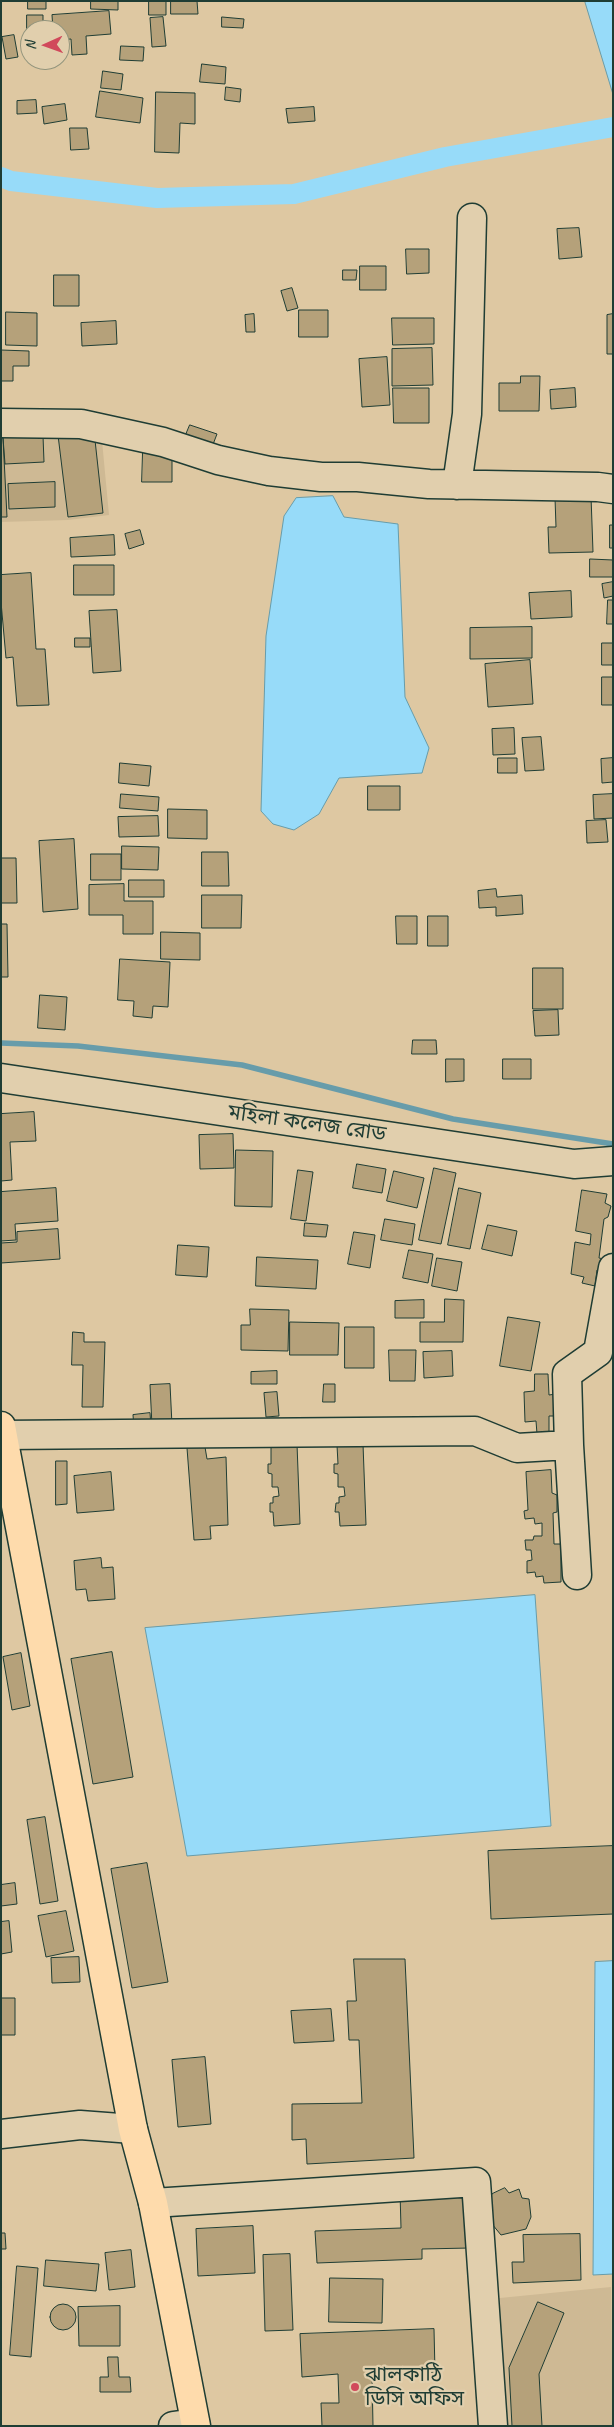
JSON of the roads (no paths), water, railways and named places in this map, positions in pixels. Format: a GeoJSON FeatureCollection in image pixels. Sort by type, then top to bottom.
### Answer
{"type":"FeatureCollection","features":[{"type":"Feature","properties":{"kind":"main road"},"geometry":{"type":"LineString","coordinates":[[2,1431],[133,2129],[153,2203],[188,2425]]}},
{"type":"Feature","properties":{"kind":"street"},"geometry":{"type":"LineString","coordinates":[[457,485],[467,414],[472,218]]}},
{"type":"Feature","properties":{"kind":"street"},"geometry":{"type":"LineString","coordinates":[[1,423],[81,424],[163,442],[218,460],[269,471],[321,477],[457,485],[598,487],[613,489]]}},
{"type":"Feature","properties":{"kind":"street","name":"মহিলা কলেজ রোড"},"geometry":{"type":"LineString","coordinates":[[1,1078],[574,1164],[613,1161]]}},
{"type":"Feature","properties":{"kind":"street"},"geometry":{"type":"LineString","coordinates":[[577,1575],[568,1445],[567,1374],[598,1352],[613,1268]]}},
{"type":"Feature","properties":{"kind":"street"},"geometry":{"type":"LineString","coordinates":[[2,1431],[475,1431],[517,1448],[568,1445]]}},
{"type":"Feature","properties":{"kind":"street"},"geometry":{"type":"LineString","coordinates":[[1,2134],[80,2125],[133,2129]]}},
{"type":"Feature","properties":{"kind":"street"},"geometry":{"type":"LineString","coordinates":[[153,2203],[476,2182],[493,2426]]}},
{"type":"Feature","properties":{"kind":"water"},"geometry":{"type":"Polygon","coordinates":[[[585,1],[613,1],[613,94],[585,1]]]}},
{"type":"Feature","properties":{"kind":"water"},"geometry":{"type":"Polygon","coordinates":[[[333,496],[344,517],[398,524],[405,697],[429,748],[422,773],[339,778],[319,814],[294,830],[273,824],[261,811],[266,636],[284,516],[296,498],[333,496]]]}},
{"type":"Feature","properties":{"kind":"water"},"geometry":{"type":"Polygon","coordinates":[[[535,1595],[551,1826],[187,1856],[145,1628],[535,1595]]]}},
{"type":"Feature","properties":{"kind":"water"},"geometry":{"type":"Polygon","coordinates":[[[613,1961],[613,2274],[593,2275],[595,1962],[613,1961]]]}},
{"type":"Feature","properties":{"kind":"waterway"},"geometry":{"type":"LineString","coordinates":[[1,177],[11,181],[157,198],[294,194],[445,157],[613,127]]}},
{"type":"Feature","properties":{"kind":"waterway"},"geometry":{"type":"LineString","coordinates":[[1,1043],[78,1046],[242,1065],[453,1119],[613,1144]]}},
{"type":"Feature","properties":{"kind":"place","name":"ঝালকাঠি ডিসি অফিস"},"geometry":{"type":"Point","coordinates":[355,2387]}}]}
